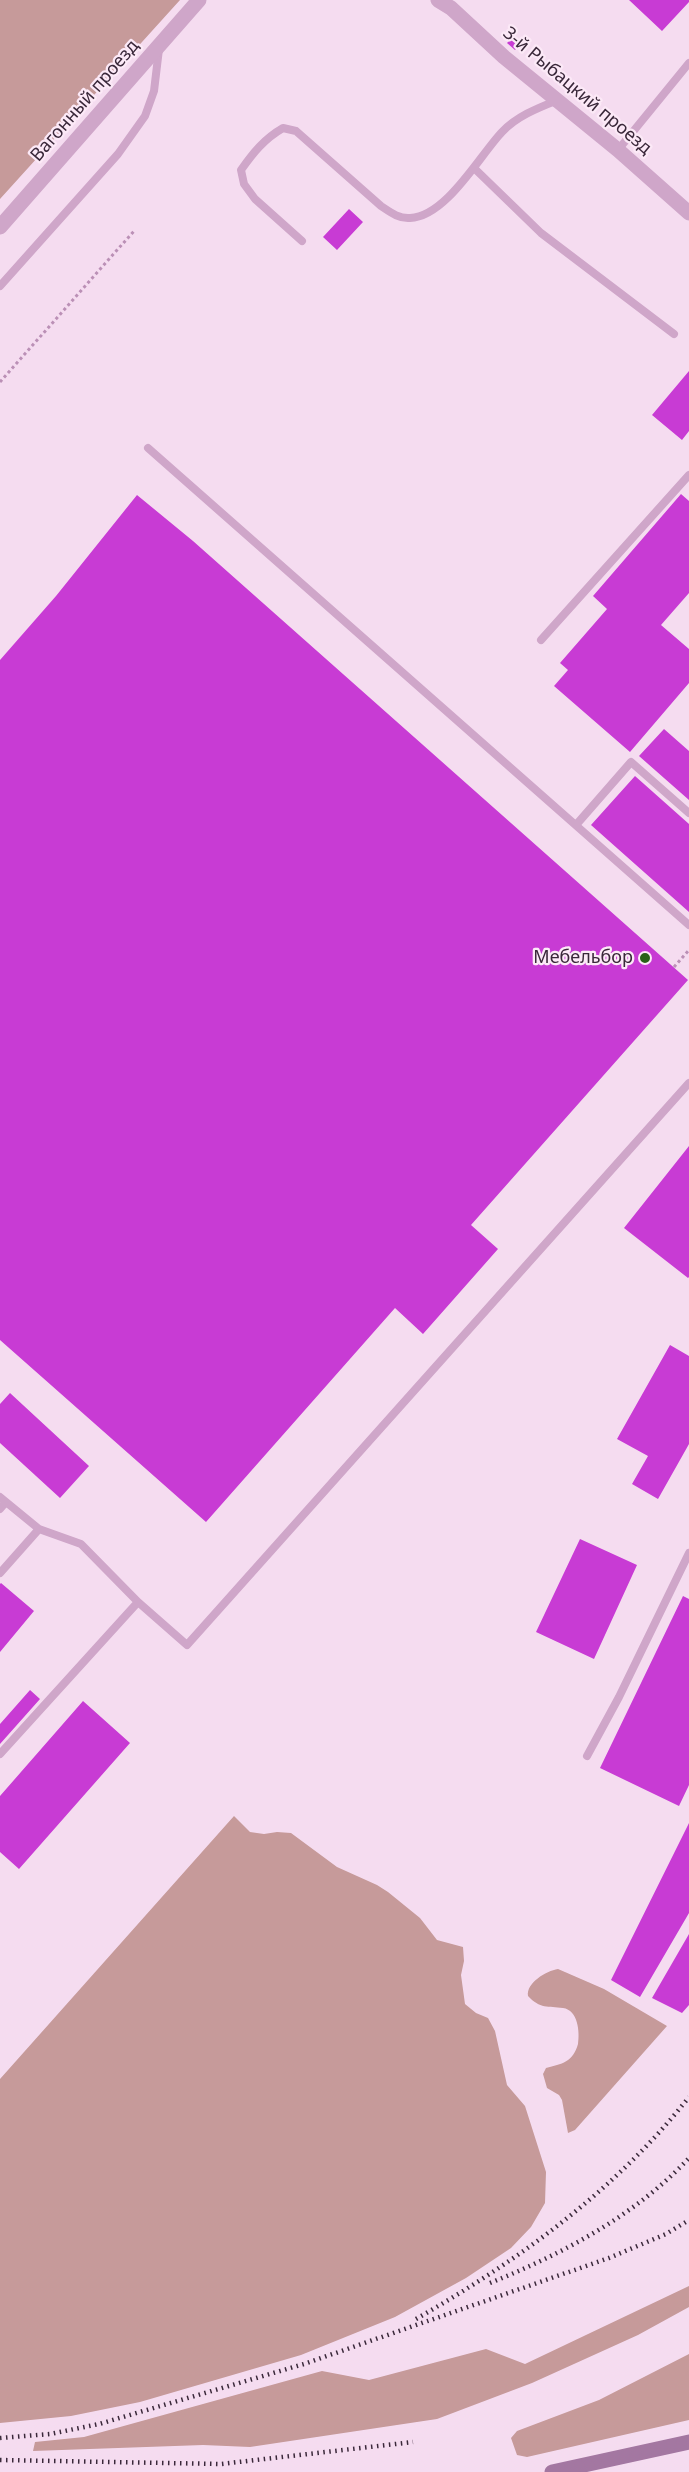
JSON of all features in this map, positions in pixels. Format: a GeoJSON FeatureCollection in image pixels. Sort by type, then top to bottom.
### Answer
{"type":"FeatureCollection","features":[{"type":"Feature","properties":{"kind":"street","name":"Вагонный проезд"},"geometry":{"type":"LineString","coordinates":[[0,227],[199,0]]}},
{"type":"Feature","properties":{"kind":"street","name":"3-й Рыбацкий проезд"},"geometry":{"type":"LineString","coordinates":[[438,0],[451,8],[504,57],[618,150],[689,213]]}},
{"type":"Feature","properties":{"kind":"street"},"geometry":{"type":"LineString","coordinates":[[552,2472],[689,2442]]}},
{"type":"Feature","properties":{"kind":"lane"},"geometry":{"type":"LineString","coordinates":[[0,286],[118,154],[145,116],[154,91],[159,46]]}},
{"type":"Feature","properties":{"kind":"lane"},"geometry":{"type":"LineString","coordinates":[[618,150],[689,63]]}},
{"type":"Feature","properties":{"kind":"lane"},"geometry":{"type":"LineString","coordinates":[[302,241],[255,199],[244,184],[241,170],[256,149],[270,135],[283,128],[296,131],[381,206],[396,216],[410,219],[424,214],[443,202],[504,130],[525,114],[558,100]]}},
{"type":"Feature","properties":{"kind":"lane"},"geometry":{"type":"LineString","coordinates":[[474,168],[541,233],[674,334]]}},
{"type":"Feature","properties":{"kind":"lane"},"geometry":{"type":"LineString","coordinates":[[148,448],[689,925]]}},
{"type":"Feature","properties":{"kind":"lane"},"geometry":{"type":"LineString","coordinates":[[541,640],[689,475]]}},
{"type":"Feature","properties":{"kind":"lane"},"geometry":{"type":"LineString","coordinates":[[576,825],[631,762],[689,813]]}},
{"type":"Feature","properties":{"kind":"lane"},"geometry":{"type":"LineString","coordinates":[[2,1503],[39,1528],[81,1544],[138,1602],[187,1645],[689,1083]]}},
{"type":"Feature","properties":{"kind":"lane"},"geometry":{"type":"LineString","coordinates":[[0,1573],[39,1528]]}},
{"type":"Feature","properties":{"kind":"lane"},"geometry":{"type":"LineString","coordinates":[[587,1756],[619,1697],[689,1553]]}},
{"type":"Feature","properties":{"kind":"lane"},"geometry":{"type":"LineString","coordinates":[[0,1754],[138,1602]]}},
{"type":"Feature","properties":{"kind":"path"},"geometry":{"type":"LineString","coordinates":[[0,382],[134,231]]}},
{"type":"Feature","properties":{"kind":"path"},"geometry":{"type":"LineString","coordinates":[[674,967],[689,950]]}},
{"type":"Feature","properties":{"kind":"shaded area"},"geometry":{"type":"Polygon","coordinates":[[[0,0],[180,0],[0,199],[0,0]]]}},
{"type":"Feature","properties":{"kind":"shaded area"},"geometry":{"type":"Polygon","coordinates":[[[234,1816],[250,1832],[291,1833],[337,1867],[388,1892],[420,1918],[437,1940],[463,1947],[464,1961],[461,1975],[465,2004],[476,2013],[488,2018],[495,2031],[507,2085],[525,2106],[546,2172],[545,2203],[531,2227],[511,2248],[466,2278],[395,2317],[301,2355],[140,2402],[71,2416],[0,2423],[0,2079],[234,1816]]]}},
{"type":"Feature","properties":{"kind":"shaded area"},"geometry":{"type":"Polygon","coordinates":[[[558,1969],[604,1989],[667,2026],[575,2130],[568,2133],[562,2100],[559,2095],[547,2088],[543,2074],[546,2068],[562,2063],[573,2055],[578,2044],[577,2022],[568,2010],[540,2005],[528,1996],[533,1982],[548,1972],[558,1969]]]}},
{"type":"Feature","properties":{"kind":"shaded area"},"geometry":{"type":"Polygon","coordinates":[[[689,2286],[689,2307],[638,2335],[532,2383],[437,2419],[250,2447],[203,2445],[33,2451],[35,2442],[84,2437],[322,2371],[369,2380],[486,2349],[525,2364],[689,2286]]]}},
{"type":"Feature","properties":{"kind":"shaded area"},"geometry":{"type":"Polygon","coordinates":[[[689,2354],[689,2420],[527,2457],[517,2455],[511,2438],[517,2431],[599,2400],[689,2354]]]}},
{"type":"Feature","properties":{"kind":"building"},"geometry":{"type":"Polygon","coordinates":[[[629,0],[689,0],[689,2],[662,31],[629,0]]]}},
{"type":"Feature","properties":{"kind":"building"},"geometry":{"type":"Polygon","coordinates":[[[511,39],[519,46],[515,50],[507,43],[511,39]]]}},
{"type":"Feature","properties":{"kind":"building"},"geometry":{"type":"Polygon","coordinates":[[[349,209],[363,222],[337,250],[323,237],[349,209]]]}},
{"type":"Feature","properties":{"kind":"building"},"geometry":{"type":"Polygon","coordinates":[[[689,371],[689,431],[682,440],[652,415],[689,371]]]}},
{"type":"Feature","properties":{"kind":"building"},"geometry":{"type":"Polygon","coordinates":[[[681,494],[689,501],[689,593],[661,625],[689,649],[689,683],[630,752],[554,686],[568,670],[560,663],[607,609],[593,596],[681,494]]]}},
{"type":"Feature","properties":{"kind":"building"},"geometry":{"type":"Polygon","coordinates":[[[137,495],[193,541],[688,980],[471,1225],[498,1249],[423,1334],[395,1308],[206,1522],[0,1340],[0,660],[56,596],[137,495]]]}},
{"type":"Feature","properties":{"kind":"building"},"geometry":{"type":"Polygon","coordinates":[[[664,729],[689,751],[689,800],[639,756],[664,729]]]}},
{"type":"Feature","properties":{"kind":"building"},"geometry":{"type":"Polygon","coordinates":[[[635,776],[689,824],[689,912],[591,825],[635,776]]]}},
{"type":"Feature","properties":{"kind":"building"},"geometry":{"type":"Polygon","coordinates":[[[689,1146],[689,1277],[688,1278],[624,1228],[689,1146]]]}},
{"type":"Feature","properties":{"kind":"building"},"geometry":{"type":"Polygon","coordinates":[[[670,1345],[689,1356],[689,1444],[658,1499],[632,1484],[648,1456],[617,1439],[670,1345]]]}},
{"type":"Feature","properties":{"kind":"building"},"geometry":{"type":"Polygon","coordinates":[[[10,1393],[89,1466],[60,1498],[0,1443],[0,1404],[10,1393]]]}},
{"type":"Feature","properties":{"kind":"building"},"geometry":{"type":"Polygon","coordinates":[[[580,1539],[637,1565],[594,1659],[536,1632],[580,1539]]]}},
{"type":"Feature","properties":{"kind":"building"},"geometry":{"type":"Polygon","coordinates":[[[0,1584],[34,1611],[0,1652],[0,1584]]]}},
{"type":"Feature","properties":{"kind":"building"},"geometry":{"type":"Polygon","coordinates":[[[683,1596],[689,1599],[689,1785],[679,1806],[600,1768],[683,1596]]]}},
{"type":"Feature","properties":{"kind":"building"},"geometry":{"type":"Polygon","coordinates":[[[30,1690],[40,1699],[0,1744],[0,1724],[30,1690]]]}},
{"type":"Feature","properties":{"kind":"building"},"geometry":{"type":"Polygon","coordinates":[[[83,1701],[130,1743],[19,1869],[0,1852],[0,1796],[83,1701]]]}},
{"type":"Feature","properties":{"kind":"building"},"geometry":{"type":"Polygon","coordinates":[[[689,1823],[689,1913],[640,1997],[611,1980],[689,1823]]]}},
{"type":"Feature","properties":{"kind":"building"},"geometry":{"type":"Polygon","coordinates":[[[689,1934],[689,2005],[682,2013],[652,1998],[689,1934]]]}},
{"type":"Feature","properties":{"kind":"railway"},"geometry":{"type":"LineString","coordinates":[[416,2319],[492,2273],[563,2221],[630,2163],[689,2097]]}},
{"type":"Feature","properties":{"kind":"railway"},"geometry":{"type":"LineString","coordinates":[[490,2283],[544,2259],[596,2231],[645,2198],[689,2158]]}},
{"type":"Feature","properties":{"kind":"railway"},"geometry":{"type":"LineString","coordinates":[[0,2438],[50,2434],[99,2424],[304,2364],[609,2258],[666,2234],[689,2220]]}},
{"type":"Feature","properties":{"kind":"railway"},"geometry":{"type":"LineString","coordinates":[[0,2460],[221,2464],[413,2442]]}},
{"type":"Feature","properties":{"kind":"place","name":"Мебельбор"},"geometry":{"type":"Point","coordinates":[645,958]}}]}
